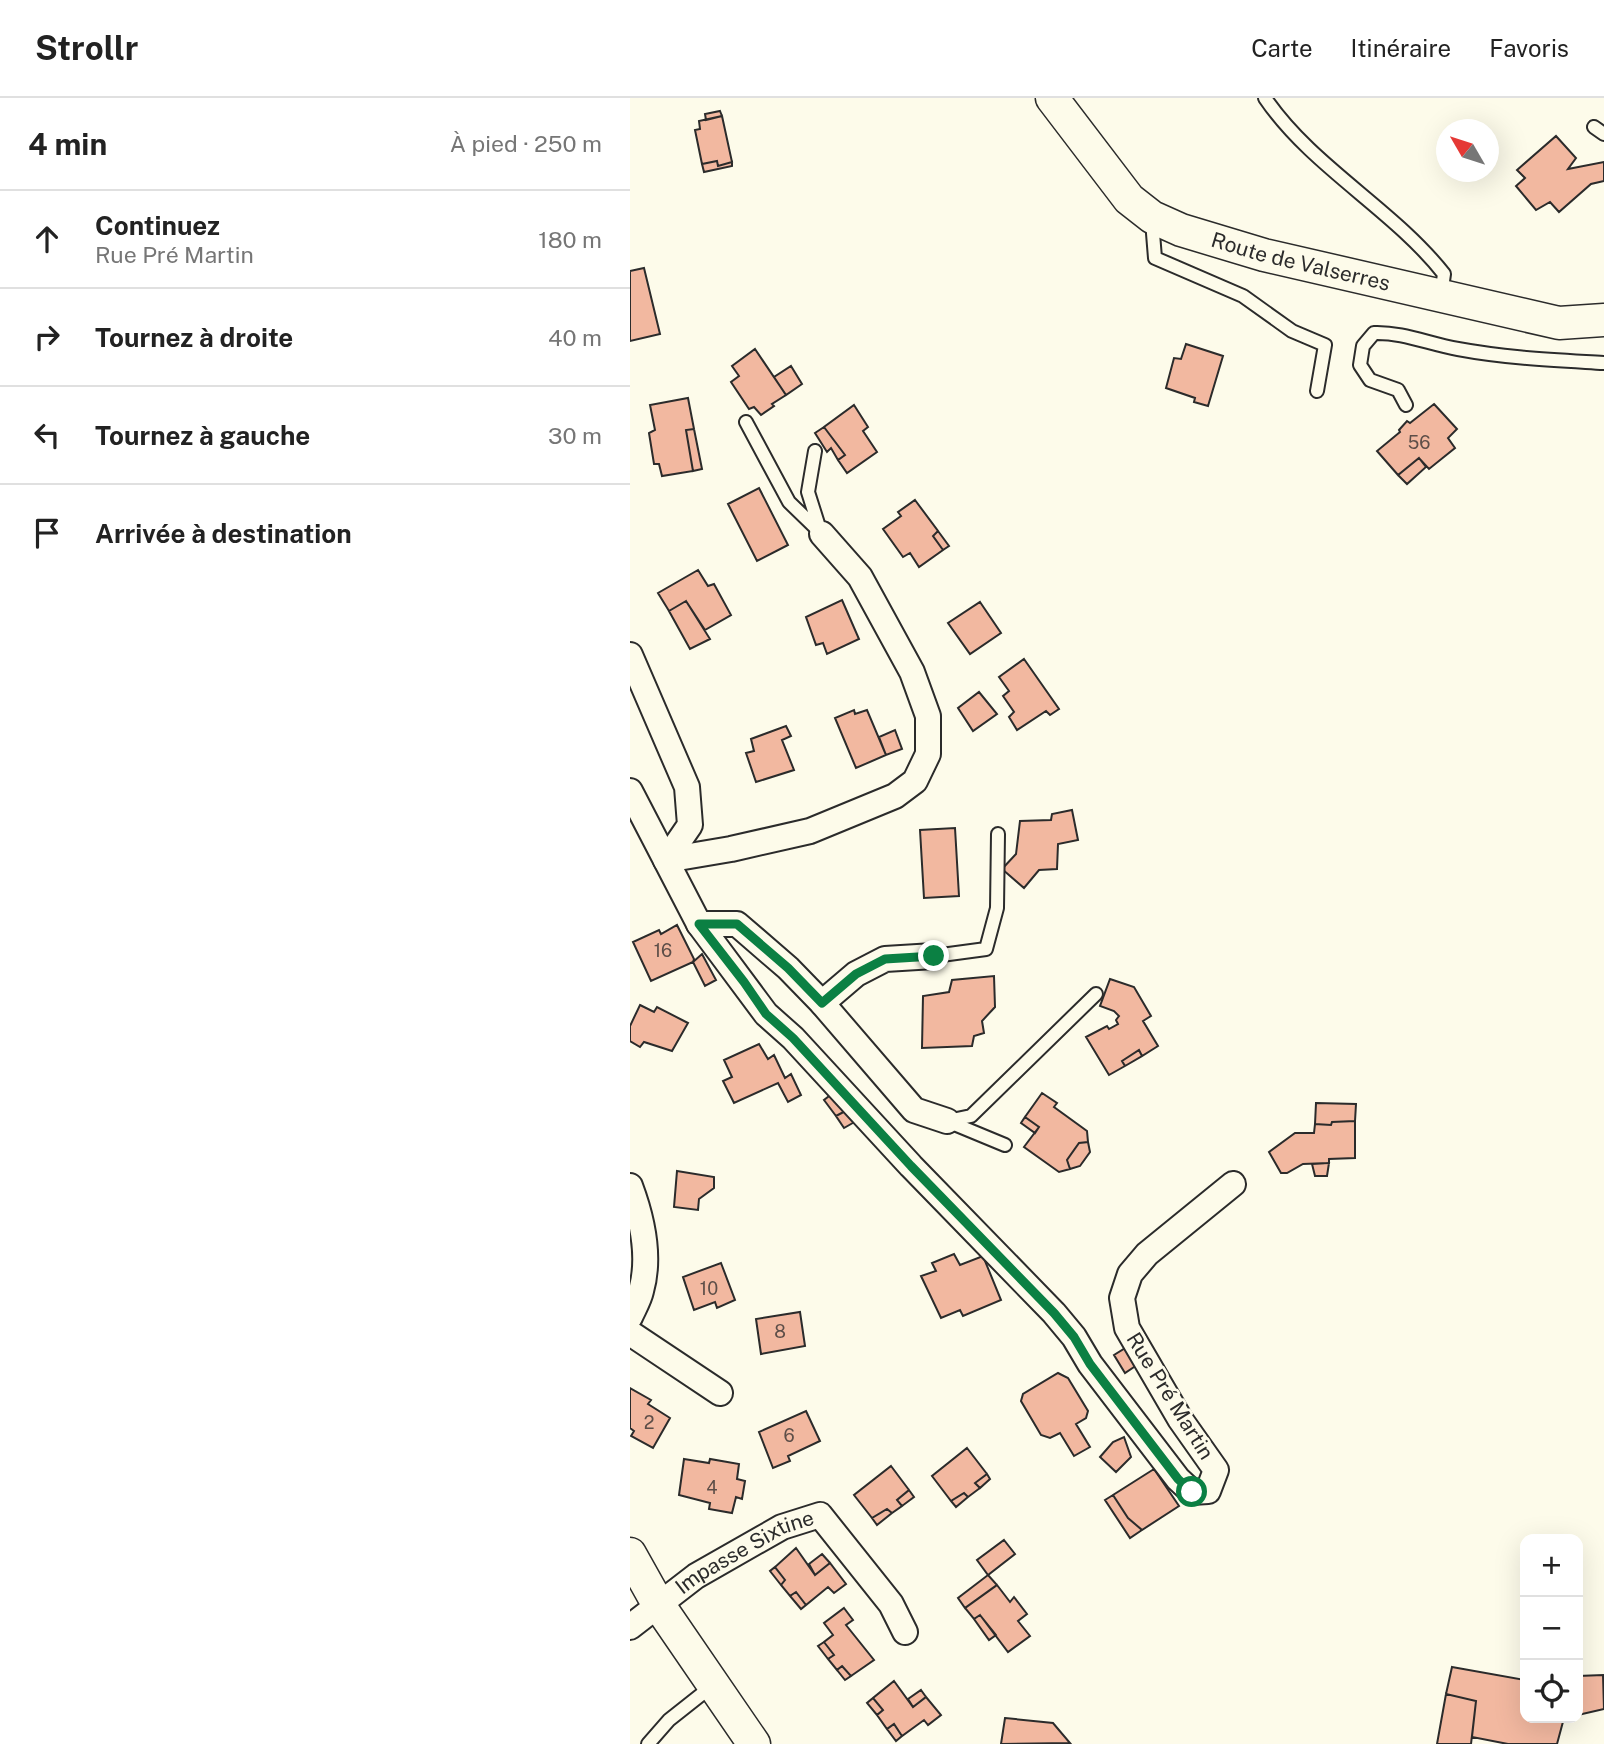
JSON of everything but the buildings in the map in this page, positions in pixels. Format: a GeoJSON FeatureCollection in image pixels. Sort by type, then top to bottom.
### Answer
{"type":"FeatureCollection","features":[{"type":"Feature","properties":{"kind":"street","name":"Route de Valserres"},"geometry":{"type":"LineString","coordinates":[[1052,98],[1129,199],[1152,217],[1181,230],[1264,255],[1559,323],[1604,320]]}},
{"type":"Feature","properties":{"kind":"street"},"geometry":{"type":"LineString","coordinates":[[666,860],[810,831],[895,796],[915,781],[924,763],[928,754],[928,716],[912,672],[860,577],[822,534]]}},
{"type":"Feature","properties":{"kind":"street"},"geometry":{"type":"LineString","coordinates":[[630,656],[687,787],[690,825],[666,860]]}},
{"type":"Feature","properties":{"kind":"street","name":"Rue Pré Martin"},"geometry":{"type":"LineString","coordinates":[[630,791],[699,924],[766,1014],[793,1038],[911,1166],[1054,1313],[1178,1479],[1192,1492],[1208,1490],[1216,1469],[1180,1419],[1127,1328],[1122,1298],[1130,1274],[1147,1254],[1233,1184]]}},
{"type":"Feature","properties":{"kind":"street"},"geometry":{"type":"LineString","coordinates":[[699,924],[737,924],[788,968],[822,1003],[914,1110],[947,1121]]}},
{"type":"Feature","properties":{"kind":"street"},"geometry":{"type":"LineString","coordinates":[[822,1003],[856,974],[885,959],[934,956]]}},
{"type":"Feature","properties":{"kind":"street"},"geometry":{"type":"LineString","coordinates":[[630,1186],[637,1204],[645,1242],[642,1290],[630,1317]]}},
{"type":"Feature","properties":{"kind":"street"},"geometry":{"type":"LineString","coordinates":[[630,1333],[720,1393]]}},
{"type":"Feature","properties":{"kind":"street","name":"Impasse Sixtine"},"geometry":{"type":"LineString","coordinates":[[658,1604],[696,1576],[782,1527],[820,1515],[891,1604],[905,1632]]}},
{"type":"Feature","properties":{"kind":"street"},"geometry":{"type":"LineString","coordinates":[[630,1554],[658,1604],[754,1744]]}},
{"type":"Feature","properties":{"kind":"street"},"geometry":{"type":"LineString","coordinates":[[630,1627],[658,1604]]}},
{"type":"Feature","properties":{"kind":"lane"},"geometry":{"type":"LineString","coordinates":[[1265,98],[1279,118],[1334,171],[1429,254],[1444,274],[1441,295]]}},
{"type":"Feature","properties":{"kind":"lane"},"geometry":{"type":"LineString","coordinates":[[1152,217],[1155,258],[1243,296],[1292,331],[1325,345],[1317,391]]}},
{"type":"Feature","properties":{"kind":"lane"},"geometry":{"type":"LineString","coordinates":[[1406,405],[1398,390],[1370,380],[1360,365],[1363,346],[1374,333],[1393,332],[1456,349],[1515,358],[1604,363]]}},
{"type":"Feature","properties":{"kind":"lane"},"geometry":{"type":"LineString","coordinates":[[746,422],[789,502],[822,534]]}},
{"type":"Feature","properties":{"kind":"lane"},"geometry":{"type":"LineString","coordinates":[[815,451],[808,492],[822,534]]}},
{"type":"Feature","properties":{"kind":"lane"},"geometry":{"type":"LineString","coordinates":[[934,956],[986,949],[997,908],[998,834]]}},
{"type":"Feature","properties":{"kind":"lane"},"geometry":{"type":"LineString","coordinates":[[947,1121],[971,1116],[1096,994]]}},
{"type":"Feature","properties":{"kind":"lane"},"geometry":{"type":"LineString","coordinates":[[947,1121],[1005,1145]]}},
{"type":"Feature","properties":{"kind":"lane"},"geometry":{"type":"LineString","coordinates":[[648,1744],[669,1720],[712,1686]]}},
{"type":"Feature","properties":{"kind":"route"},"geometry":{"type":"LineString","coordinates":[[934,956],[885,959],[856,974],[822,1003],[788,968],[737,924],[699,924],[766,1014],[839,1085],[911,1166],[1054,1313],[1178,1479],[1192,1492]]}}]}
